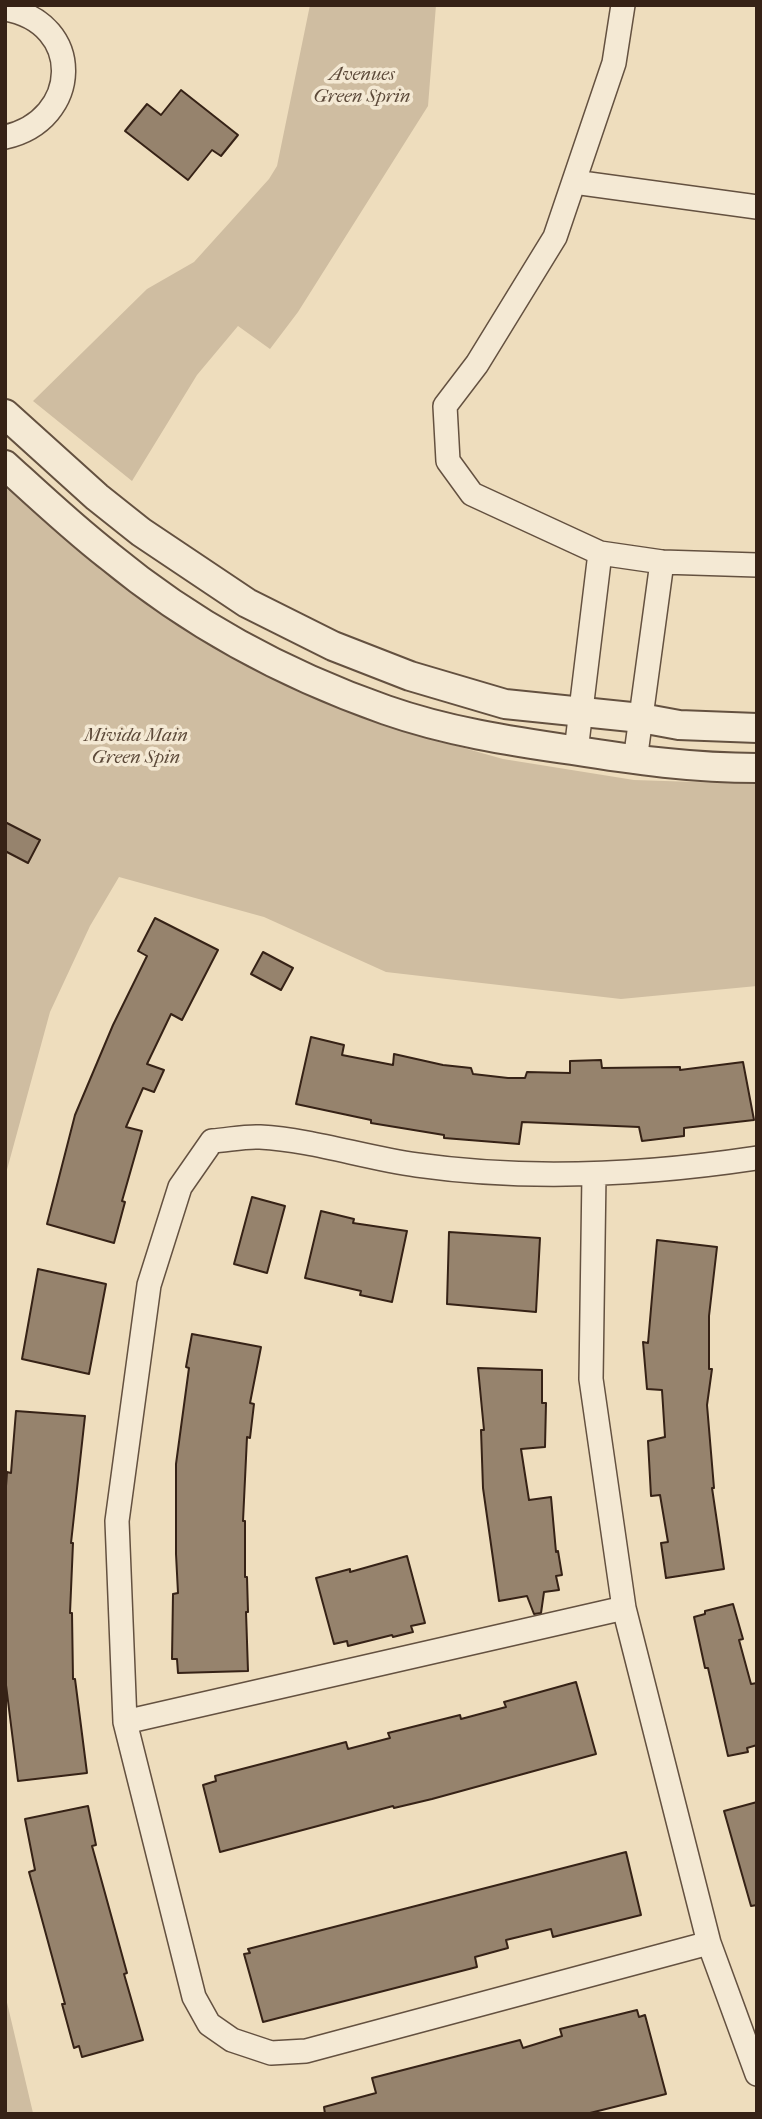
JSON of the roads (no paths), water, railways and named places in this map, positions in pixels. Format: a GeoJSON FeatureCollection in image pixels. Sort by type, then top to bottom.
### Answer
{"type":"FeatureCollection","features":[{"type":"Feature","properties":{"kind":"street"},"geometry":{"type":"LineString","coordinates":[[624,5],[614,63],[555,237],[477,364],[445,406],[448,461],[472,494],[600,553],[662,562],[757,565]]}},
{"type":"Feature","properties":{"kind":"street"},"geometry":{"type":"LineString","coordinates":[[5,9],[23,12],[48,28],[57,42],[64,71],[63,85],[57,101],[48,113],[34,126],[19,134],[5,137]]}},
{"type":"Feature","properties":{"kind":"street"},"geometry":{"type":"LineString","coordinates":[[574,182],[757,207]]}},
{"type":"Feature","properties":{"kind":"street"},"geometry":{"type":"LineString","coordinates":[[5,414],[97,497],[141,532],[273,618],[333,646],[410,676],[505,704],[641,718],[679,726],[757,728]]}},
{"type":"Feature","properties":{"kind":"street"},"geometry":{"type":"LineString","coordinates":[[5,465],[66,521],[151,589],[204,623],[302,677],[387,710],[469,734],[635,761],[695,767],[757,768]]}},
{"type":"Feature","properties":{"kind":"street"},"geometry":{"type":"LineString","coordinates":[[576,751],[600,553]]}},
{"type":"Feature","properties":{"kind":"street"},"geometry":{"type":"LineString","coordinates":[[635,761],[662,562]]}},
{"type":"Feature","properties":{"kind":"street"},"geometry":{"type":"LineString","coordinates":[[709,1943],[306,2051],[271,2053],[232,2040],[209,2024],[194,1997],[125,1722],[117,1521],[149,1285],[180,1187],[212,1141],[258,1137],[309,1143],[417,1165],[528,1176],[709,1166],[757,1158]]}},
{"type":"Feature","properties":{"kind":"street"},"geometry":{"type":"LineString","coordinates":[[594,1174],[591,1379],[624,1608],[709,1943],[757,2074]]}},
{"type":"Feature","properties":{"kind":"street"},"geometry":{"type":"LineString","coordinates":[[125,1722],[624,1608]]}},
{"type":"Feature","properties":{"kind":"park label","name":"Avenues Green Sprin"},"geometry":{"type":"Point","coordinates":[362,86]}},
{"type":"Feature","properties":{"kind":"park label","name":"Mivida Main Green Spin"},"geometry":{"type":"Point","coordinates":[136,747]}}]}
